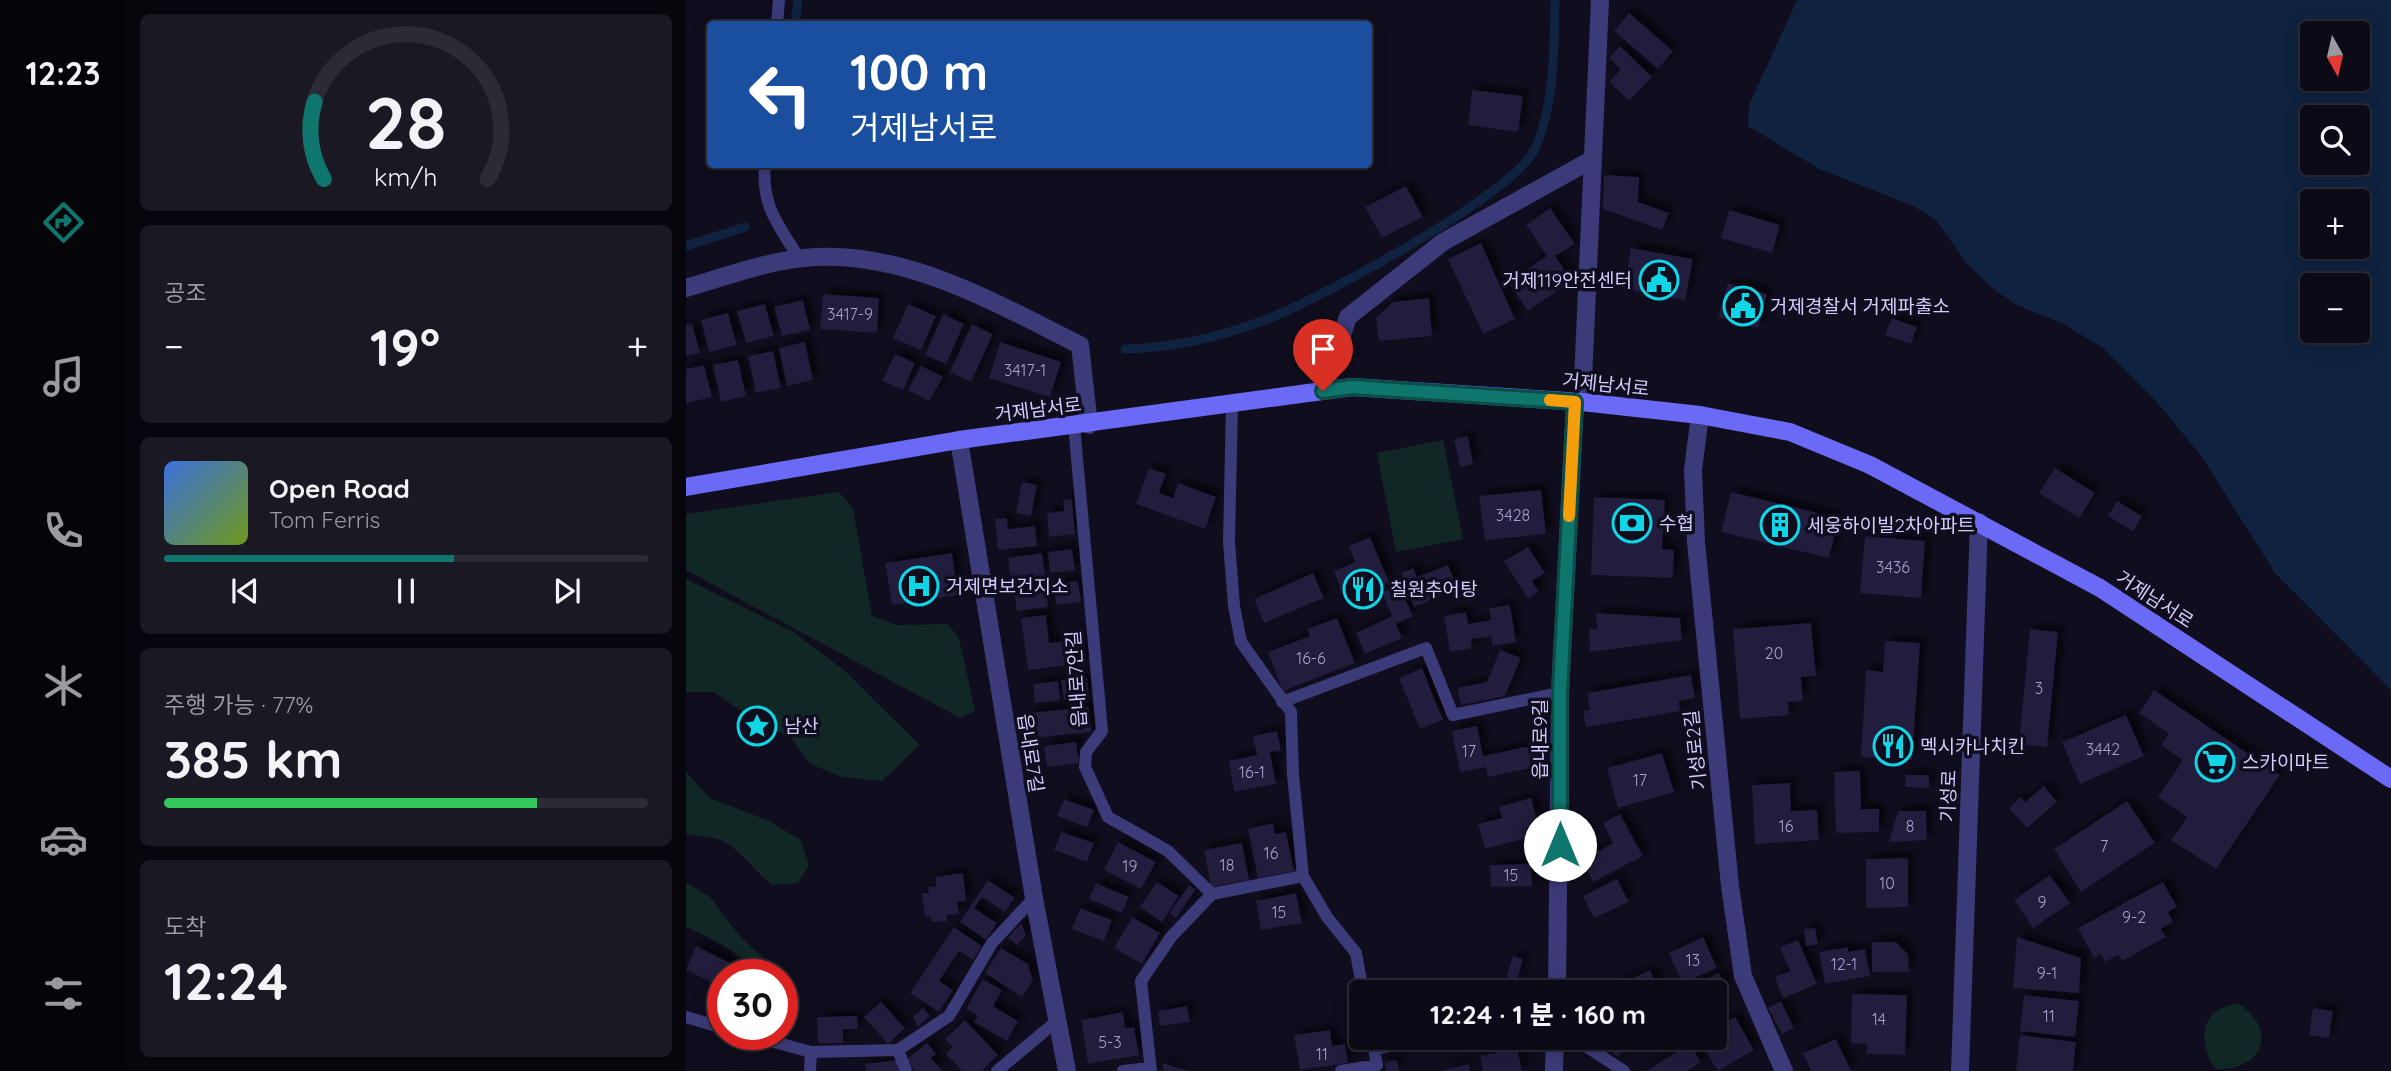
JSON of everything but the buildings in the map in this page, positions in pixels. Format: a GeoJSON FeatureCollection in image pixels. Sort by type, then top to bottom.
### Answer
{"type":"FeatureCollection","features":[{"type":"Feature","properties":{"kind":"main road","name":"거제남서로"},"geometry":{"type":"LineString","coordinates":[[686,486],[959,440],[1352,387],[1578,402],[1700,415],[1790,432],[1870,465],[1979,522],[2100,588],[2391,779]]}},
{"type":"Feature","properties":{"kind":"street","name":"읍내로9길"},"geometry":{"type":"LineString","coordinates":[[1557,980],[1560,692],[1593,159],[1600,0]]}},
{"type":"Feature","properties":{"kind":"street"},"geometry":{"type":"LineString","coordinates":[[1323,391],[1348,317],[1443,242],[1593,159]]}},
{"type":"Feature","properties":{"kind":"street"},"geometry":{"type":"LineString","coordinates":[[686,288],[815,257],[877,262],[938,278],[1080,345],[1081,425]]}},
{"type":"Feature","properties":{"kind":"street","name":"기성로2길"},"geometry":{"type":"LineString","coordinates":[[1700,415],[1693,470],[1696,542],[1730,886],[1743,976],[1783,1071]]}},
{"type":"Feature","properties":{"kind":"street","name":"읍내로7길"},"geometry":{"type":"LineString","coordinates":[[959,440],[1034,898],[1067,1071]]}},
{"type":"Feature","properties":{"kind":"street","name":"기성로"},"geometry":{"type":"LineString","coordinates":[[1960,1071],[1979,522]]}},
{"type":"Feature","properties":{"kind":"street"},"geometry":{"type":"LineString","coordinates":[[1554,1071],[1555,1050]]}},
{"type":"Feature","properties":{"kind":"lane"},"geometry":{"type":"LineString","coordinates":[[777,21],[779,0]]}},
{"type":"Feature","properties":{"kind":"lane"},"geometry":{"type":"LineString","coordinates":[[765,168],[763,190],[776,221],[800,260]]}},
{"type":"Feature","properties":{"kind":"lane"},"geometry":{"type":"LineString","coordinates":[[1232,404],[1230,542],[1234,606],[1241,642],[1291,712],[1293,775],[1303,876],[1327,917],[1356,953],[1361,980]]}},
{"type":"Feature","properties":{"kind":"lane","name":"읍내로7안길"},"geometry":{"type":"LineString","coordinates":[[1081,425],[1102,731],[1086,752],[1085,767],[1108,817],[1168,851],[1212,894]]}},
{"type":"Feature","properties":{"kind":"lane"},"geometry":{"type":"LineString","coordinates":[[1282,702],[1426,648],[1453,715],[1560,692]]}},
{"type":"Feature","properties":{"kind":"lane"},"geometry":{"type":"LineString","coordinates":[[1122,1071],[1150,1069],[1140,981],[1171,937],[1212,894],[1303,876]]}},
{"type":"Feature","properties":{"kind":"lane"},"geometry":{"type":"LineString","coordinates":[[798,1048],[811,1052],[898,1050],[949,1016],[992,943],[1034,898]]}},
{"type":"Feature","properties":{"kind":"lane"},"geometry":{"type":"LineString","coordinates":[[686,1017],[707,1023]]}},
{"type":"Feature","properties":{"kind":"lane"},"geometry":{"type":"LineString","coordinates":[[997,1071],[1058,1020]]}},
{"type":"Feature","properties":{"kind":"lane"},"geometry":{"type":"LineString","coordinates":[[898,1050],[906,1071]]}},
{"type":"Feature","properties":{"kind":"lane"},"geometry":{"type":"LineString","coordinates":[[1341,1071],[1377,1065],[1374,1050]]}},
{"type":"Feature","properties":{"kind":"lane"},"geometry":{"type":"LineString","coordinates":[[1592,1050],[1624,1071]]}},
{"type":"Feature","properties":{"kind":"lane"},"geometry":{"type":"LineString","coordinates":[[810,1071],[811,1052]]}},
{"type":"Feature","properties":{"kind":"green space"},"geometry":{"type":"Polygon","coordinates":[[[1443,440],[1463,539],[1396,552],[1377,453],[1443,440]]]}},
{"type":"Feature","properties":{"kind":"green space"},"geometry":{"type":"Polygon","coordinates":[[[839,492],[853,509],[872,616],[896,625],[948,624],[959,638],[975,711],[960,718],[686,570],[686,514],[839,492]]]}},
{"type":"Feature","properties":{"kind":"green space"},"geometry":{"type":"Polygon","coordinates":[[[686,579],[792,631],[844,670],[920,745],[882,781],[842,777],[810,764],[792,739],[747,715],[714,692],[686,692],[686,579]]]}},
{"type":"Feature","properties":{"kind":"green space"},"geometry":{"type":"Polygon","coordinates":[[[686,772],[710,798],[769,821],[801,840],[809,866],[798,883],[772,885],[728,844],[712,838],[686,834],[686,772]]]}},
{"type":"Feature","properties":{"kind":"green space"},"geometry":{"type":"Polygon","coordinates":[[[686,882],[710,897],[739,935],[764,959],[742,959],[724,946],[686,927],[686,882]]]}},
{"type":"Feature","properties":{"kind":"green space"},"geometry":{"type":"Polygon","coordinates":[[[2237,1003],[2250,1013],[2258,1024],[2260,1046],[2246,1063],[2233,1068],[2216,1069],[2206,1048],[2206,1024],[2217,1010],[2237,1003]]]}},
{"type":"Feature","properties":{"kind":"water"},"geometry":{"type":"Polygon","coordinates":[[[1797,0],[2391,0],[2391,690],[2275,573],[2202,457],[2157,402],[2103,348],[2064,324],[2017,305],[1992,288],[1968,265],[1935,219],[1911,205],[1819,169],[1748,126],[1749,105],[1797,0]]]}},
{"type":"Feature","properties":{"kind":"waterway"},"geometry":{"type":"LineString","coordinates":[[795,21],[798,0]]}},
{"type":"Feature","properties":{"kind":"waterway"},"geometry":{"type":"LineString","coordinates":[[1125,349],[1161,346],[1231,332],[1291,309],[1412,244],[1493,191],[1521,167],[1536,147],[1542,129],[1552,74],[1555,0]]}},
{"type":"Feature","properties":{"kind":"waterway"},"geometry":{"type":"LineString","coordinates":[[686,246],[745,227]]}},
{"type":"Feature","properties":{"kind":"slow traffic"},"geometry":{"type":"LineString","coordinates":[[1550,400],[1575,402],[1569,516]]}},
{"type":"Feature","properties":{"kind":"place","name":"거제119안전센터"},"geometry":{"type":"Point","coordinates":[1659,280]}},
{"type":"Feature","properties":{"kind":"place","name":"거제경찰서 거제파출소"},"geometry":{"type":"Point","coordinates":[1743,306]}},
{"type":"Feature","properties":{"kind":"place","name":"수협"},"geometry":{"type":"Point","coordinates":[1632,523]}},
{"type":"Feature","properties":{"kind":"place","name":"세웅하이빌2차아파트"},"geometry":{"type":"Point","coordinates":[1780,525]}},
{"type":"Feature","properties":{"kind":"place","name":"거제면보건지소"},"geometry":{"type":"Point","coordinates":[919,586]}},
{"type":"Feature","properties":{"kind":"place","name":"칠원추어탕"},"geometry":{"type":"Point","coordinates":[1363,589]}},
{"type":"Feature","properties":{"kind":"place","name":"남산"},"geometry":{"type":"Point","coordinates":[757,726]}},
{"type":"Feature","properties":{"kind":"place","name":"멕시카나치킨"},"geometry":{"type":"Point","coordinates":[1893,746]}},
{"type":"Feature","properties":{"kind":"place","name":"스카이마트"},"geometry":{"type":"Point","coordinates":[2215,762]}},
{"type":"Feature","properties":{"kind":"route"},"geometry":{"type":"LineString","coordinates":[[1323,391],[1352,387],[1575,402],[1560,692],[1560,845]]}}]}
